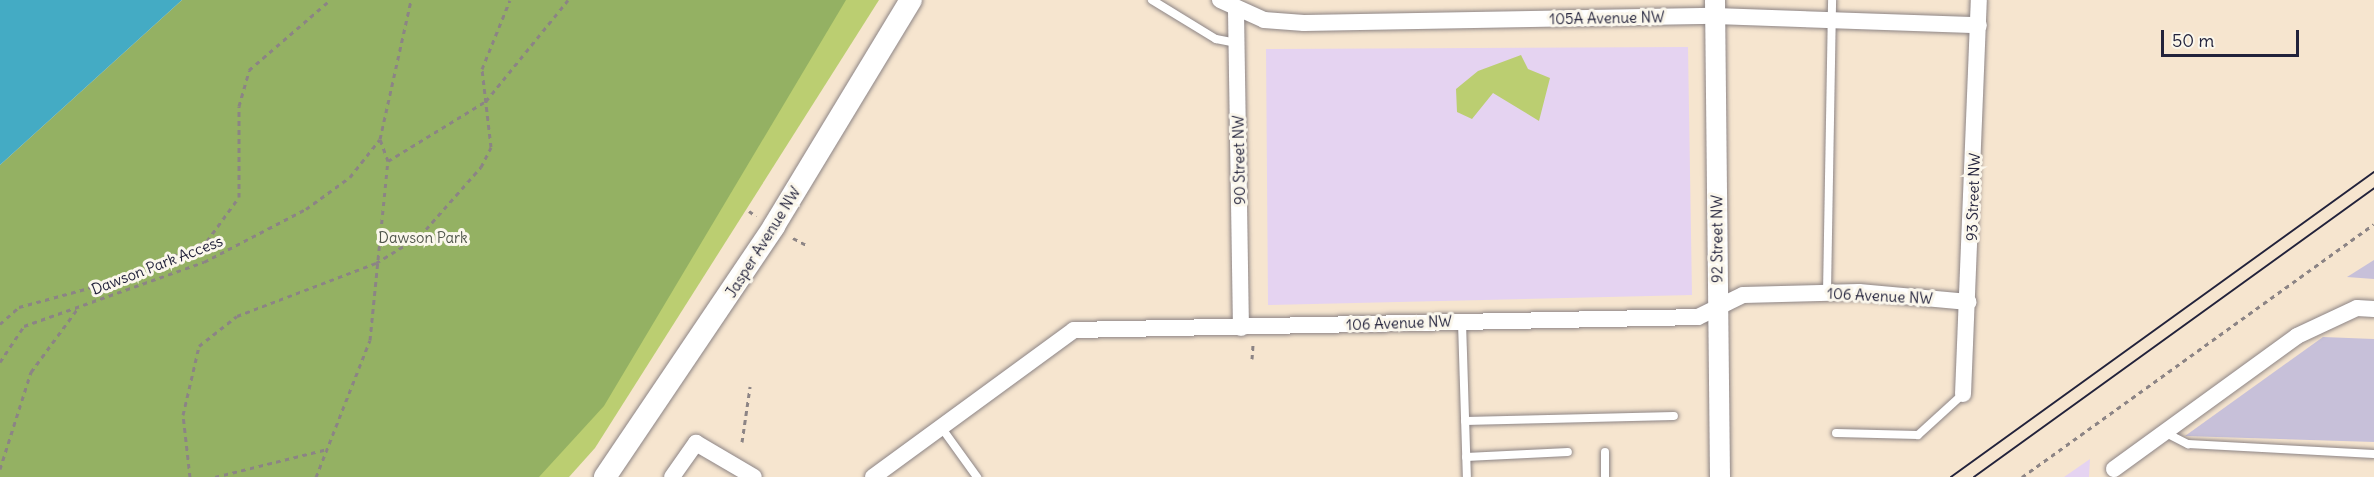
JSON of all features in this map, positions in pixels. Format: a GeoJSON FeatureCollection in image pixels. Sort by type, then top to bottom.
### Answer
{"type":"FeatureCollection","features":[{"type":"Feature","properties":{"kind":"main road","name":"Jasper Avenue NW"},"geometry":{"type":"LineString","coordinates":[[605,477],[774,226],[910,0]]}},
{"type":"Feature","properties":{"kind":"street"},"geometry":{"type":"LineString","coordinates":[[1220,0],[1236,11]]}},
{"type":"Feature","properties":{"kind":"street","name":"93 Street NW"},"geometry":{"type":"LineString","coordinates":[[1963,394],[1969,302],[1979,0]]}},
{"type":"Feature","properties":{"kind":"street","name":"105A Avenue NW"},"geometry":{"type":"LineString","coordinates":[[1236,11],[1304,23],[1715,8],[1832,18],[1979,25]]}},
{"type":"Feature","properties":{"kind":"street","name":"92 Street NW"},"geometry":{"type":"LineString","coordinates":[[1715,8],[1720,477]]}},
{"type":"Feature","properties":{"kind":"street","name":"90 Street NW"},"geometry":{"type":"LineString","coordinates":[[1236,11],[1241,328]]}},
{"type":"Feature","properties":{"kind":"street","name":"106 Avenue NW"},"geometry":{"type":"LineString","coordinates":[[873,477],[1074,330],[1698,316],[1743,295],[1827,292],[1969,302]]}},
{"type":"Feature","properties":{"kind":"street"},"geometry":{"type":"LineString","coordinates":[[2110,473],[2297,336],[2357,308],[2374,309]]}},
{"type":"Feature","properties":{"kind":"street"},"geometry":{"type":"LineString","coordinates":[[672,477],[696,443],[754,477]]}},
{"type":"Feature","properties":{"kind":"lane"},"geometry":{"type":"LineString","coordinates":[[1152,0],[1216,39],[1237,43]]}},
{"type":"Feature","properties":{"kind":"lane"},"geometry":{"type":"LineString","coordinates":[[1827,292],[1832,0]]}},
{"type":"Feature","properties":{"kind":"lane"},"geometry":{"type":"LineString","coordinates":[[1462,321],[1467,477]]}},
{"type":"Feature","properties":{"kind":"lane"},"geometry":{"type":"LineString","coordinates":[[1836,433],[1918,435],[1963,394]]}},
{"type":"Feature","properties":{"kind":"lane"},"geometry":{"type":"LineString","coordinates":[[1465,421],[1674,416]]}},
{"type":"Feature","properties":{"kind":"lane"},"geometry":{"type":"LineString","coordinates":[[940,427],[977,477]]}},
{"type":"Feature","properties":{"kind":"lane"},"geometry":{"type":"LineString","coordinates":[[2166,433],[2188,444],[2374,454]]}},
{"type":"Feature","properties":{"kind":"lane"},"geometry":{"type":"LineString","coordinates":[[1466,457],[1568,452]]}},
{"type":"Feature","properties":{"kind":"lane"},"geometry":{"type":"LineString","coordinates":[[1605,452],[1605,477]]}},
{"type":"Feature","properties":{"kind":"path"},"geometry":{"type":"LineString","coordinates":[[0,324],[19,307],[115,281],[207,241],[239,197],[238,106],[249,70],[330,0]]}},
{"type":"Feature","properties":{"kind":"path","name":"Dawson Park Access"},"geometry":{"type":"LineString","coordinates":[[0,362],[24,326],[204,262],[260,235],[350,177],[380,139],[411,0]]}},
{"type":"Feature","properties":{"kind":"path"},"geometry":{"type":"LineString","coordinates":[[190,477],[183,415],[199,346],[237,316],[376,263],[420,236],[481,167],[491,147],[482,69],[510,0]]}},
{"type":"Feature","properties":{"kind":"path"},"geometry":{"type":"LineString","coordinates":[[388,161],[486,101],[568,0]]}},
{"type":"Feature","properties":{"kind":"path"},"geometry":{"type":"LineString","coordinates":[[316,477],[370,340],[388,161],[380,139]]}},
{"type":"Feature","properties":{"kind":"path"},"geometry":{"type":"LineString","coordinates":[[748,211],[756,216]]}},
{"type":"Feature","properties":{"kind":"path"},"geometry":{"type":"LineString","coordinates":[[2022,477],[2374,224]]}},
{"type":"Feature","properties":{"kind":"path"},"geometry":{"type":"LineString","coordinates":[[793,238],[806,246]]}},
{"type":"Feature","properties":{"kind":"path"},"geometry":{"type":"LineString","coordinates":[[0,469],[27,381],[80,306]]}},
{"type":"Feature","properties":{"kind":"path"},"geometry":{"type":"LineString","coordinates":[[1252,345],[1252,359]]}},
{"type":"Feature","properties":{"kind":"path"},"geometry":{"type":"LineString","coordinates":[[742,442],[750,387]]}},
{"type":"Feature","properties":{"kind":"path"},"geometry":{"type":"LineString","coordinates":[[215,477],[327,449]]}},
{"type":"Feature","properties":{"kind":"shaded area"},"geometry":{"type":"Polygon","coordinates":[[[1688,47],[1692,295],[1268,305],[1266,49],[1688,47]]]}},
{"type":"Feature","properties":{"kind":"shaded area"},"geometry":{"type":"Polygon","coordinates":[[[2374,260],[2374,279],[2347,277],[2374,260]]]}},
{"type":"Feature","properties":{"kind":"shaded area"},"geometry":{"type":"Polygon","coordinates":[[[2323,337],[2374,339],[2374,442],[2185,436],[2323,337]]]}},
{"type":"Feature","properties":{"kind":"shaded area"},"geometry":{"type":"Polygon","coordinates":[[[2090,459],[2089,477],[2064,477],[2090,459]]]}},
{"type":"Feature","properties":{"kind":"green space","name":"Dawson Park"},"geometry":{"type":"Polygon","coordinates":[[[182,0],[846,0],[604,406],[539,477],[0,477],[0,165],[182,0]]]}},
{"type":"Feature","properties":{"kind":"green space"},"geometry":{"type":"Polygon","coordinates":[[[811,0],[879,0],[595,448],[569,477],[463,477],[811,0]]]}},
{"type":"Feature","properties":{"kind":"green space"},"geometry":{"type":"Polygon","coordinates":[[[1521,55],[1528,69],[1550,78],[1539,121],[1493,93],[1472,119],[1457,112],[1456,89],[1478,71],[1521,55]]]}},
{"type":"Feature","properties":{"kind":"water"},"geometry":{"type":"Polygon","coordinates":[[[0,0],[182,0],[0,165],[0,0]]]}},
{"type":"Feature","properties":{"kind":"tram line"},"geometry":{"type":"LineString","coordinates":[[1951,477],[2374,172]]}},
{"type":"Feature","properties":{"kind":"tram line"},"geometry":{"type":"LineString","coordinates":[[1974,477],[2374,188]]}}]}
